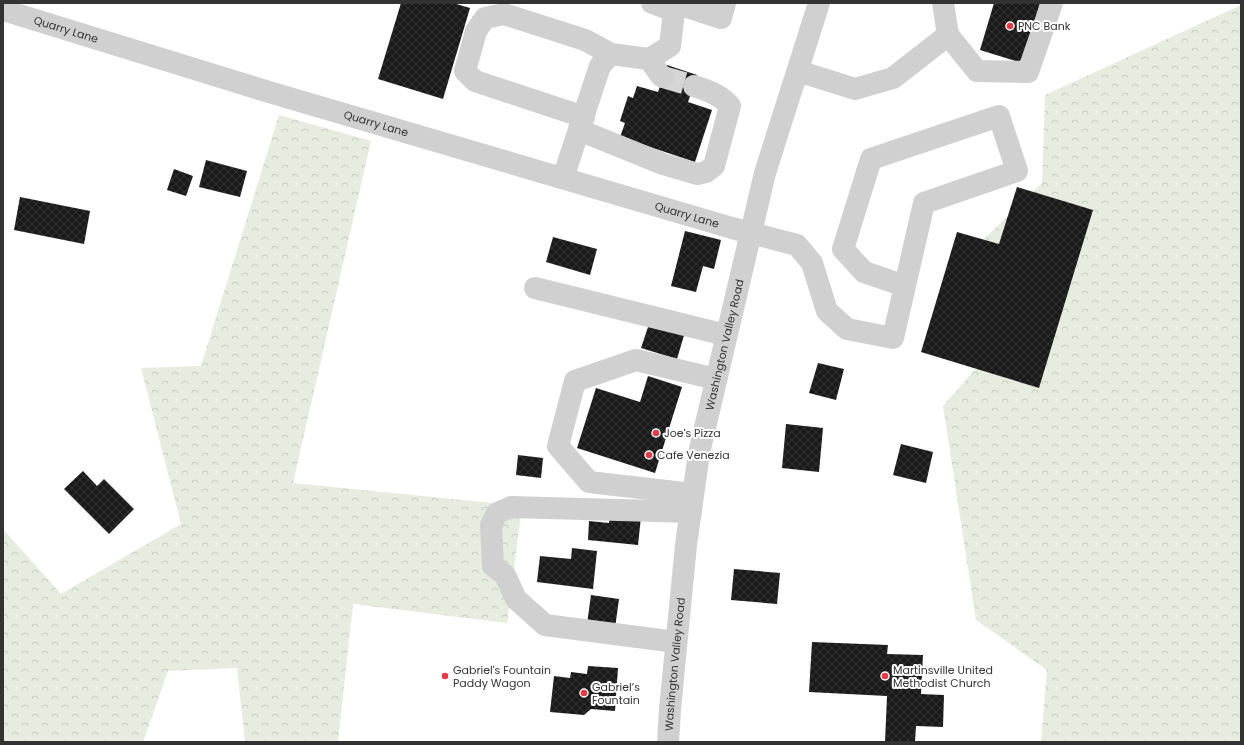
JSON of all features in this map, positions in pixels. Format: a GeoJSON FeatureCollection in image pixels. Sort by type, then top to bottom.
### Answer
{"type":"FeatureCollection","features":[{"type":"Feature","properties":{"kind":"street"},"geometry":{"type":"LineString","coordinates":[[652,3],[675,6],[721,18],[726,3]]}},
{"type":"Feature","properties":{"kind":"street","name":"Washington Valley Road"},"geometry":{"type":"LineString","coordinates":[[668,742],[686,545],[699,453],[765,174],[818,3]]}},
{"type":"Feature","properties":{"kind":"street"},"geometry":{"type":"LineString","coordinates":[[943,3],[948,35],[976,71],[1028,72],[1052,3]]}},
{"type":"Feature","properties":{"kind":"street"},"geometry":{"type":"LineString","coordinates":[[675,6],[670,46],[649,59],[611,54],[585,40],[504,14],[486,18],[476,31],[465,71],[475,80],[581,123],[663,164],[697,174],[706,172],[714,166],[730,106],[725,100],[704,89],[694,86]]}},
{"type":"Feature","properties":{"kind":"street","name":"Quarry Lane"},"geometry":{"type":"LineString","coordinates":[[3,10],[269,92],[751,234],[797,245],[812,263],[827,311],[847,329],[893,338],[905,286]]}},
{"type":"Feature","properties":{"kind":"street"},"geometry":{"type":"LineString","coordinates":[[798,71],[855,89],[893,78],[948,35]]}},
{"type":"Feature","properties":{"kind":"street"},"geometry":{"type":"LineString","coordinates":[[563,178],[600,66],[611,54]]}},
{"type":"Feature","properties":{"kind":"street"},"geometry":{"type":"LineString","coordinates":[[649,59],[660,76],[663,77]]}},
{"type":"Feature","properties":{"kind":"street"},"geometry":{"type":"LineString","coordinates":[[999,116],[1017,171],[924,203],[905,286],[864,272],[843,249],[870,159],[999,116]]}},
{"type":"Feature","properties":{"kind":"street"},"geometry":{"type":"LineString","coordinates":[[535,288],[726,335]]}},
{"type":"Feature","properties":{"kind":"street"},"geometry":{"type":"LineString","coordinates":[[692,503],[589,482],[558,446],[575,381],[636,360],[716,379]]}},
{"type":"Feature","properties":{"kind":"street"},"geometry":{"type":"LineString","coordinates":[[676,642],[545,625],[516,599],[505,575],[493,566],[491,525],[497,513],[511,506],[692,503]]}},
{"type":"Feature","properties":{"kind":"green space"},"geometry":{"type":"Polygon","coordinates":[[[1241,5],[1241,742],[1041,742],[1047,670],[976,620],[943,406],[1034,303],[981,242],[1042,183],[1045,95],[1241,5]]]}},
{"type":"Feature","properties":{"kind":"green space"},"geometry":{"type":"Polygon","coordinates":[[[279,115],[371,141],[293,483],[522,506],[507,623],[353,604],[338,742],[245,742],[237,668],[168,671],[143,742],[3,742],[3,529],[61,594],[181,524],[141,368],[201,366],[279,115]]]}},
{"type":"Feature","properties":{"kind":"building"},"geometry":{"type":"Polygon","coordinates":[[[401,3],[453,3],[470,8],[443,99],[378,79],[401,3]]]}},
{"type":"Feature","properties":{"kind":"building","name":"PNC Bank"},"geometry":{"type":"Polygon","coordinates":[[[994,3],[1040,3],[1022,63],[980,50],[994,3]]]}},
{"type":"Feature","properties":{"kind":"building"},"geometry":{"type":"Polygon","coordinates":[[[667,65],[697,75],[688,102],[712,110],[695,162],[620,137],[625,123],[620,121],[628,96],[633,98],[637,86],[658,92],[667,65]]]}},
{"type":"Feature","properties":{"kind":"building"},"geometry":{"type":"Polygon","coordinates":[[[206,160],[247,171],[240,197],[199,187],[206,160]]]}},
{"type":"Feature","properties":{"kind":"building"},"geometry":{"type":"Polygon","coordinates":[[[174,169],[193,176],[186,196],[167,190],[174,169]]]}},
{"type":"Feature","properties":{"kind":"building"},"geometry":{"type":"Polygon","coordinates":[[[1017,187],[1093,210],[1039,388],[921,352],[957,232],[999,244],[1017,187]]]}},
{"type":"Feature","properties":{"kind":"building"},"geometry":{"type":"Polygon","coordinates":[[[20,197],[90,211],[84,244],[14,230],[20,197]]]}},
{"type":"Feature","properties":{"kind":"building"},"geometry":{"type":"Polygon","coordinates":[[[685,231],[721,240],[714,269],[703,266],[696,292],[671,286],[685,231]]]}},
{"type":"Feature","properties":{"kind":"building"},"geometry":{"type":"Polygon","coordinates":[[[553,237],[597,249],[590,275],[546,262],[553,237]]]}},
{"type":"Feature","properties":{"kind":"building"},"geometry":{"type":"Polygon","coordinates":[[[650,321],[685,332],[677,359],[641,348],[650,321]]]}},
{"type":"Feature","properties":{"kind":"building"},"geometry":{"type":"Polygon","coordinates":[[[818,363],[844,369],[836,400],[809,393],[818,363]]]}},
{"type":"Feature","properties":{"kind":"building"},"geometry":{"type":"Polygon","coordinates":[[[648,376],[682,387],[655,473],[577,448],[596,388],[640,402],[648,376]]]}},
{"type":"Feature","properties":{"kind":"building"},"geometry":{"type":"Polygon","coordinates":[[[786,424],[823,428],[819,472],[782,468],[786,424]]]}},
{"type":"Feature","properties":{"kind":"building"},"geometry":{"type":"Polygon","coordinates":[[[901,444],[933,452],[926,483],[893,475],[901,444]]]}},
{"type":"Feature","properties":{"kind":"building"},"geometry":{"type":"Polygon","coordinates":[[[518,455],[543,458],[541,478],[516,475],[518,455]]]}},
{"type":"Feature","properties":{"kind":"building"},"geometry":{"type":"Polygon","coordinates":[[[83,471],[97,486],[104,479],[134,509],[109,534],[64,489],[83,471]]]}},
{"type":"Feature","properties":{"kind":"building"},"geometry":{"type":"Polygon","coordinates":[[[610,514],[641,517],[638,545],[588,540],[589,521],[609,523],[610,514]]]}},
{"type":"Feature","properties":{"kind":"building"},"geometry":{"type":"Polygon","coordinates":[[[572,548],[597,551],[593,589],[537,582],[540,556],[571,559],[572,548]]]}},
{"type":"Feature","properties":{"kind":"building"},"geometry":{"type":"Polygon","coordinates":[[[734,569],[780,573],[777,604],[731,600],[734,569]]]}},
{"type":"Feature","properties":{"kind":"building"},"geometry":{"type":"Polygon","coordinates":[[[591,595],[619,599],[615,628],[587,624],[591,595]]]}},
{"type":"Feature","properties":{"kind":"building"},"geometry":{"type":"Polygon","coordinates":[[[812,642],[888,645],[887,654],[923,655],[921,694],[944,695],[943,727],[916,726],[915,742],[885,742],[887,696],[809,692],[812,642]]]}},
{"type":"Feature","properties":{"kind":"building","name":"Gabriel’s Fountain"},"geometry":{"type":"Polygon","coordinates":[[[588,666],[618,668],[615,711],[591,709],[584,715],[550,712],[554,676],[570,678],[571,672],[587,674],[588,666]]]}},
{"type":"Feature","properties":{"kind":"tunnel"},"geometry":{"type":"LineString","coordinates":[[663,77],[694,86]]}},
{"type":"Feature","properties":{"kind":"place","name":"PNC Bank"},"geometry":{"type":"Point","coordinates":[1010,26]}},
{"type":"Feature","properties":{"kind":"place","name":"Joe's Pizza"},"geometry":{"type":"Point","coordinates":[656,433]}},
{"type":"Feature","properties":{"kind":"place","name":"Cafe Venezia"},"geometry":{"type":"Point","coordinates":[649,455]}},
{"type":"Feature","properties":{"kind":"place","name":"Gabriel's Fountain Paddy Wagon"},"geometry":{"type":"Point","coordinates":[445,676]}},
{"type":"Feature","properties":{"kind":"place","name":"Martinsville United Methodist Church"},"geometry":{"type":"Point","coordinates":[885,676]}},
{"type":"Feature","properties":{"kind":"place","name":"Gabriel’s Fountain"},"geometry":{"type":"Point","coordinates":[584,693]}}]}
